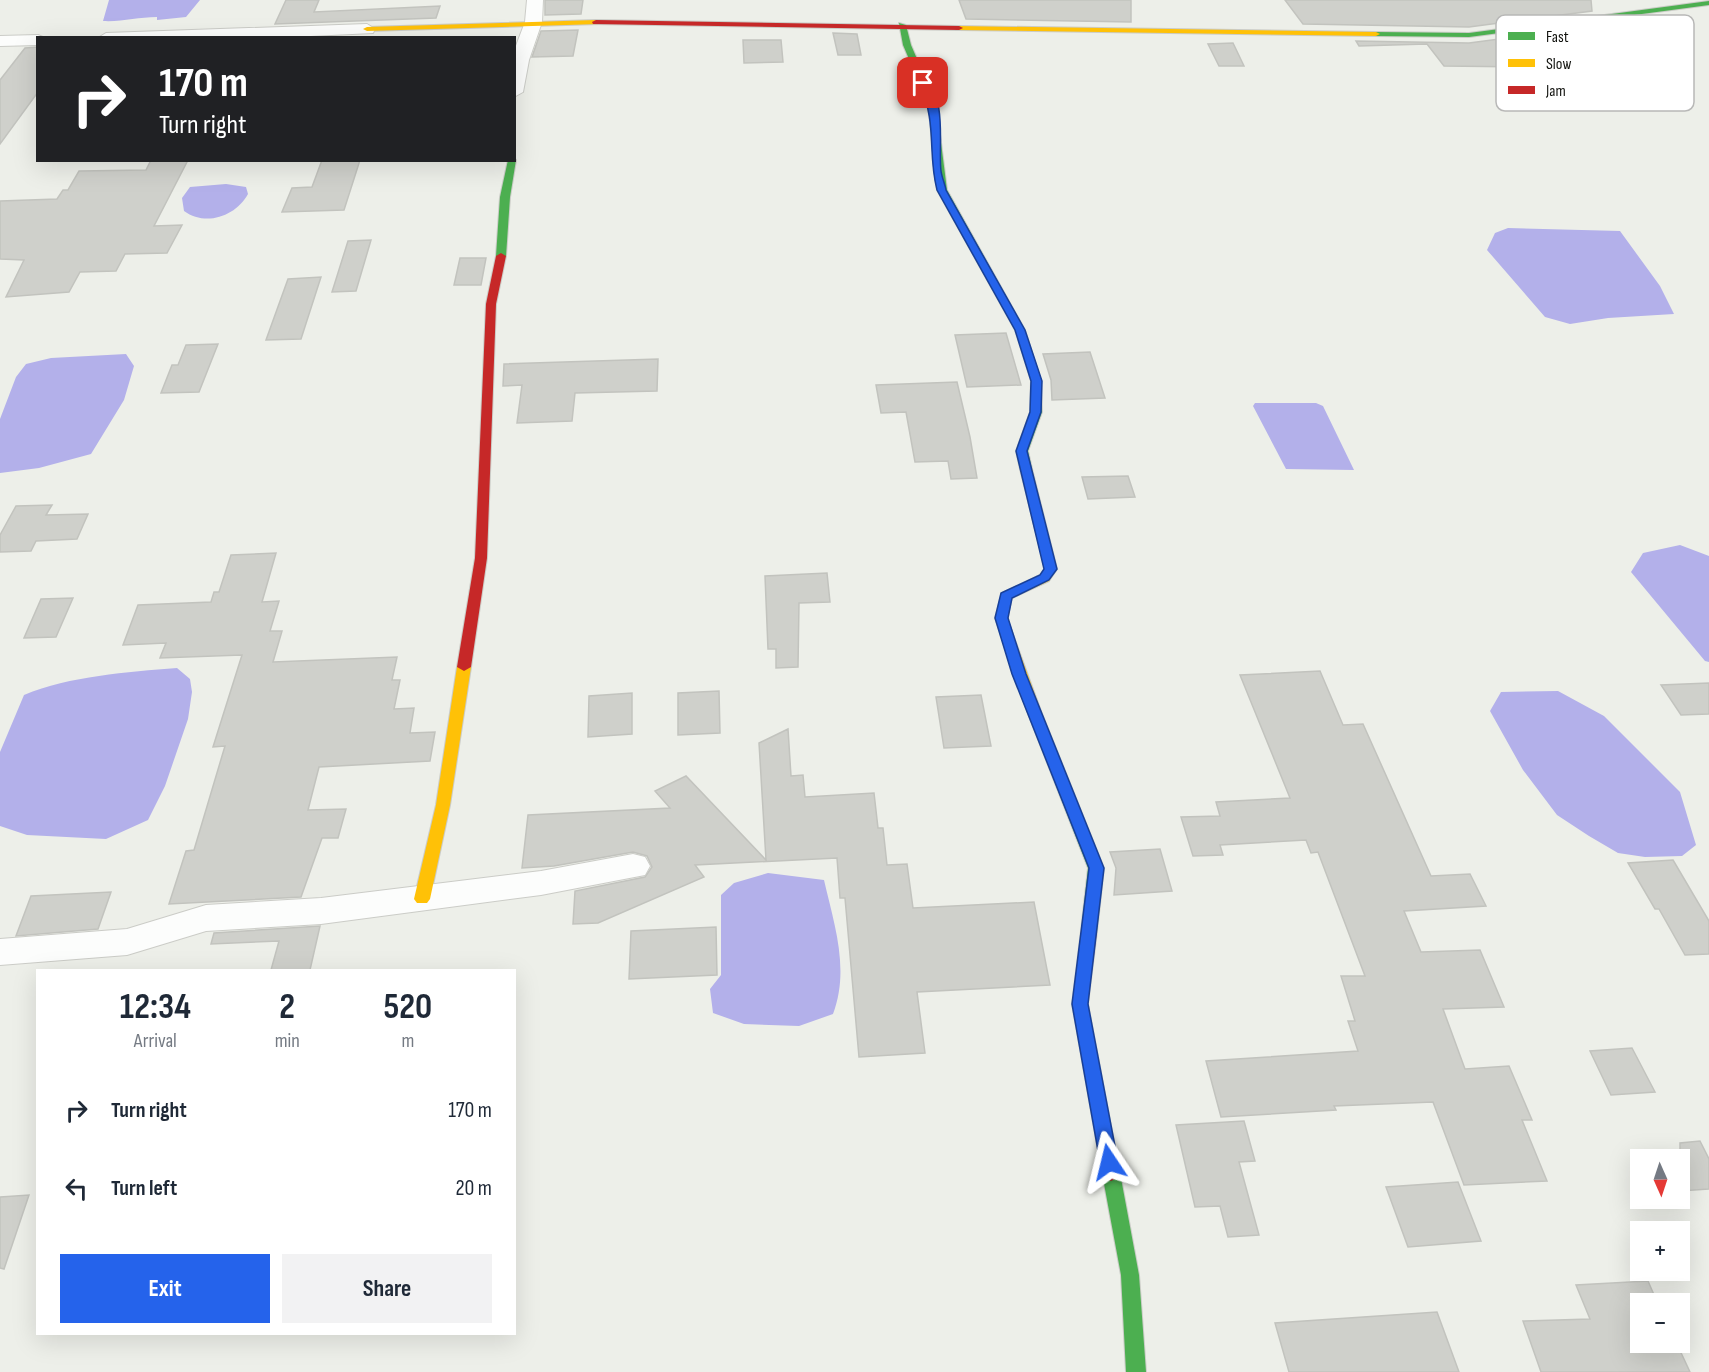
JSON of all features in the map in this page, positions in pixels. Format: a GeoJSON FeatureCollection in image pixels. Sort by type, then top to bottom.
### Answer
{"type":"FeatureCollection","features":[{"type":"Feature","properties":{"kind":"street"},"geometry":{"type":"LineString","coordinates":[[516,82],[529,32],[536,23],[535,0]]}},
{"type":"Feature","properties":{"kind":"street"},"geometry":{"type":"LineString","coordinates":[[1619,15],[1709,3]]}},
{"type":"Feature","properties":{"kind":"street"},"geometry":{"type":"LineString","coordinates":[[158,36],[536,23],[1468,35],[1496,31]]}},
{"type":"Feature","properties":{"kind":"street"},"geometry":{"type":"LineString","coordinates":[[902,26],[905,46],[932,101],[938,136],[936,170],[942,190],[1020,330],[1036,381],[1036,412],[1022,451],[1051,569],[1045,578],[1006,596],[1001,618],[1019,674],[1096,868],[1080,1004],[1130,1275],[1136,1372]]}},
{"type":"Feature","properties":{"kind":"street"},"geometry":{"type":"LineString","coordinates":[[0,41],[36,40]]}},
{"type":"Feature","properties":{"kind":"street"},"geometry":{"type":"LineString","coordinates":[[422,899],[443,805],[481,558],[491,304],[502,249],[512,162]]}},
{"type":"Feature","properties":{"kind":"street"},"geometry":{"type":"LineString","coordinates":[[0,952],[128,942],[206,918],[321,911],[422,899],[541,883],[633,866]]}},
{"type":"Feature","properties":{"kind":"water"},"geometry":{"type":"Polygon","coordinates":[[[109,0],[200,0],[186,17],[103,21],[109,0]]]}},
{"type":"Feature","properties":{"kind":"water"},"geometry":{"type":"Polygon","coordinates":[[[226,184],[246,187],[248,194],[236,208],[220,217],[211,218],[193,216],[184,211],[182,198],[190,187],[226,184]]]}},
{"type":"Feature","properties":{"kind":"water"},"geometry":{"type":"Polygon","coordinates":[[[1508,228],[1620,231],[1660,286],[1674,314],[1608,318],[1570,324],[1545,317],[1487,250],[1495,233],[1508,228]]]}},
{"type":"Feature","properties":{"kind":"water"},"geometry":{"type":"Polygon","coordinates":[[[126,354],[134,366],[124,400],[91,454],[39,468],[0,473],[0,419],[16,377],[26,364],[51,358],[126,354]]]}},
{"type":"Feature","properties":{"kind":"water"},"geometry":{"type":"Polygon","coordinates":[[[1255,403],[1316,403],[1323,406],[1354,470],[1286,469],[1253,406],[1255,403]]]}},
{"type":"Feature","properties":{"kind":"water"},"geometry":{"type":"Polygon","coordinates":[[[1680,545],[1709,556],[1709,662],[1705,661],[1631,572],[1643,553],[1680,545]]]}},
{"type":"Feature","properties":{"kind":"water"},"geometry":{"type":"Polygon","coordinates":[[[177,668],[190,679],[192,692],[188,719],[165,786],[148,820],[106,839],[27,835],[0,826],[0,752],[24,695],[79,679],[177,668]]]}},
{"type":"Feature","properties":{"kind":"water"},"geometry":{"type":"Polygon","coordinates":[[[1558,691],[1604,716],[1680,792],[1696,845],[1682,856],[1645,857],[1618,853],[1557,815],[1523,770],[1490,711],[1501,692],[1558,691]]]}},
{"type":"Feature","properties":{"kind":"water"},"geometry":{"type":"Polygon","coordinates":[[[768,873],[824,880],[836,930],[840,980],[833,1014],[799,1026],[744,1024],[713,1013],[710,989],[721,975],[721,895],[734,883],[768,873]]]}},
{"type":"Feature","properties":{"kind":"building"},"geometry":{"type":"Polygon","coordinates":[[[286,0],[319,0],[314,12],[440,6],[436,18],[275,24],[286,0]]]}},
{"type":"Feature","properties":{"kind":"building"},"geometry":{"type":"Polygon","coordinates":[[[545,0],[583,0],[581,14],[545,15],[545,0]]]}},
{"type":"Feature","properties":{"kind":"building"},"geometry":{"type":"Polygon","coordinates":[[[959,0],[1131,0],[1131,22],[966,19],[959,0]]]}},
{"type":"Feature","properties":{"kind":"building"},"geometry":{"type":"Polygon","coordinates":[[[1285,0],[1591,0],[1592,11],[1561,15],[1496,15],[1496,23],[1469,27],[1303,24],[1285,0]]]}},
{"type":"Feature","properties":{"kind":"building"},"geometry":{"type":"Polygon","coordinates":[[[578,30],[573,56],[532,57],[541,31],[578,30]]]}},
{"type":"Feature","properties":{"kind":"building"},"geometry":{"type":"Polygon","coordinates":[[[833,33],[857,34],[861,55],[838,55],[833,33]]]}},
{"type":"Feature","properties":{"kind":"building"},"geometry":{"type":"Polygon","coordinates":[[[1496,39],[1496,67],[1444,66],[1427,44],[1359,46],[1356,41],[1469,43],[1496,39]]]}},
{"type":"Feature","properties":{"kind":"building"},"geometry":{"type":"Polygon","coordinates":[[[743,40],[781,40],[783,62],[744,63],[743,40]]]}},
{"type":"Feature","properties":{"kind":"building"},"geometry":{"type":"Polygon","coordinates":[[[1233,43],[1244,66],[1219,66],[1208,44],[1233,43]]]}},
{"type":"Feature","properties":{"kind":"building"},"geometry":{"type":"Polygon","coordinates":[[[36,47],[36,95],[0,144],[0,80],[25,48],[36,47]]]}},
{"type":"Feature","properties":{"kind":"building"},"geometry":{"type":"Polygon","coordinates":[[[150,162],[187,162],[154,226],[182,225],[167,253],[125,254],[116,271],[80,272],[69,292],[6,297],[24,260],[0,259],[0,201],[57,199],[63,190],[68,190],[79,171],[146,170],[150,162]]]}},
{"type":"Feature","properties":{"kind":"building"},"geometry":{"type":"Polygon","coordinates":[[[321,162],[359,162],[344,210],[282,212],[292,188],[312,187],[321,162]]]}},
{"type":"Feature","properties":{"kind":"building"},"geometry":{"type":"Polygon","coordinates":[[[371,240],[356,291],[332,292],[348,241],[371,240]]]}},
{"type":"Feature","properties":{"kind":"building"},"geometry":{"type":"Polygon","coordinates":[[[460,258],[486,258],[481,285],[454,285],[460,258]]]}},
{"type":"Feature","properties":{"kind":"building"},"geometry":{"type":"Polygon","coordinates":[[[321,277],[301,339],[266,340],[288,279],[321,277]]]}},
{"type":"Feature","properties":{"kind":"building"},"geometry":{"type":"Polygon","coordinates":[[[1006,333],[1021,385],[967,387],[955,335],[1006,333]]]}},
{"type":"Feature","properties":{"kind":"building"},"geometry":{"type":"Polygon","coordinates":[[[218,344],[199,392],[161,393],[172,365],[178,365],[186,345],[218,344]]]}},
{"type":"Feature","properties":{"kind":"building"},"geometry":{"type":"Polygon","coordinates":[[[1090,352],[1105,398],[1052,400],[1051,380],[1043,354],[1090,352]]]}},
{"type":"Feature","properties":{"kind":"building"},"geometry":{"type":"Polygon","coordinates":[[[658,359],[657,391],[575,393],[572,421],[517,423],[522,385],[503,386],[504,364],[658,359]]]}},
{"type":"Feature","properties":{"kind":"building"},"geometry":{"type":"Polygon","coordinates":[[[957,382],[977,478],[951,479],[948,461],[915,462],[906,412],[881,413],[876,385],[957,382]]]}},
{"type":"Feature","properties":{"kind":"building"},"geometry":{"type":"Polygon","coordinates":[[[1128,476],[1135,497],[1088,499],[1082,477],[1128,476]]]}},
{"type":"Feature","properties":{"kind":"building"},"geometry":{"type":"Polygon","coordinates":[[[52,505],[46,515],[88,514],[77,539],[36,541],[31,551],[0,552],[0,535],[16,506],[52,505]]]}},
{"type":"Feature","properties":{"kind":"building"},"geometry":{"type":"Polygon","coordinates":[[[276,553],[262,602],[279,601],[270,631],[282,631],[273,662],[397,657],[392,680],[400,680],[394,709],[414,708],[410,733],[435,732],[430,761],[319,767],[308,810],[346,809],[338,838],[322,838],[301,897],[169,904],[186,851],[194,850],[225,746],[213,747],[242,655],[160,658],[166,643],[123,645],[138,605],[211,602],[214,592],[219,592],[231,555],[276,553]]]}},
{"type":"Feature","properties":{"kind":"building"},"geometry":{"type":"Polygon","coordinates":[[[827,573],[830,602],[799,603],[798,667],[776,668],[776,649],[768,649],[765,576],[827,573]]]}},
{"type":"Feature","properties":{"kind":"building"},"geometry":{"type":"Polygon","coordinates":[[[73,598],[56,637],[24,638],[41,599],[73,598]]]}},
{"type":"Feature","properties":{"kind":"building"},"geometry":{"type":"Polygon","coordinates":[[[1320,671],[1343,725],[1363,724],[1431,876],[1470,874],[1486,906],[1404,911],[1421,952],[1480,950],[1504,1007],[1443,1009],[1465,1069],[1509,1066],[1532,1120],[1522,1120],[1547,1181],[1464,1185],[1433,1102],[1334,1106],[1336,1110],[1221,1117],[1206,1061],[1358,1051],[1348,1021],[1355,1021],[1341,976],[1365,976],[1318,852],[1311,853],[1306,840],[1220,845],[1223,855],[1193,856],[1181,817],[1220,816],[1216,802],[1290,798],[1240,675],[1320,671]]]}},
{"type":"Feature","properties":{"kind":"building"},"geometry":{"type":"Polygon","coordinates":[[[1709,683],[1709,714],[1681,715],[1661,685],[1709,683]]]}},
{"type":"Feature","properties":{"kind":"building"},"geometry":{"type":"Polygon","coordinates":[[[719,691],[720,733],[678,735],[678,693],[719,691]]]}},
{"type":"Feature","properties":{"kind":"building"},"geometry":{"type":"Polygon","coordinates":[[[632,693],[632,734],[588,737],[589,696],[632,693]]]}},
{"type":"Feature","properties":{"kind":"building"},"geometry":{"type":"Polygon","coordinates":[[[981,695],[991,746],[944,748],[936,697],[981,695]]]}},
{"type":"Feature","properties":{"kind":"building"},"geometry":{"type":"Polygon","coordinates":[[[788,729],[791,776],[803,775],[805,797],[874,793],[878,828],[883,828],[887,865],[907,864],[913,908],[1034,902],[1050,985],[917,992],[925,1053],[859,1057],[845,898],[840,898],[837,858],[695,865],[704,877],[598,923],[573,924],[575,891],[645,877],[652,867],[647,856],[633,852],[554,866],[522,868],[528,815],[670,808],[655,791],[686,776],[766,860],[759,743],[788,729]]]}},
{"type":"Feature","properties":{"kind":"building"},"geometry":{"type":"Polygon","coordinates":[[[1160,849],[1172,891],[1114,895],[1116,868],[1110,852],[1160,849]]]}},
{"type":"Feature","properties":{"kind":"building"},"geometry":{"type":"Polygon","coordinates":[[[1673,860],[1709,921],[1709,954],[1685,955],[1659,909],[1655,909],[1628,863],[1673,860]]]}},
{"type":"Feature","properties":{"kind":"building"},"geometry":{"type":"Polygon","coordinates":[[[111,892],[98,929],[16,936],[31,896],[111,892]]]}},
{"type":"Feature","properties":{"kind":"building"},"geometry":{"type":"Polygon","coordinates":[[[320,926],[310,969],[271,969],[279,941],[211,944],[214,933],[320,926]]]}},
{"type":"Feature","properties":{"kind":"building"},"geometry":{"type":"Polygon","coordinates":[[[716,927],[717,975],[629,979],[631,931],[716,927]]]}},
{"type":"Feature","properties":{"kind":"building"},"geometry":{"type":"Polygon","coordinates":[[[1632,1048],[1655,1092],[1611,1095],[1590,1051],[1632,1048]]]}},
{"type":"Feature","properties":{"kind":"building"},"geometry":{"type":"Polygon","coordinates":[[[1244,1121],[1255,1161],[1239,1162],[1259,1235],[1228,1237],[1220,1206],[1195,1207],[1176,1125],[1244,1121]]]}},
{"type":"Feature","properties":{"kind":"building"},"geometry":{"type":"Polygon","coordinates":[[[1700,1141],[1709,1159],[1709,1189],[1690,1190],[1690,1149],[1680,1149],[1680,1143],[1700,1141]]]}},
{"type":"Feature","properties":{"kind":"building"},"geometry":{"type":"Polygon","coordinates":[[[1458,1182],[1481,1241],[1408,1247],[1386,1187],[1458,1182]]]}},
{"type":"Feature","properties":{"kind":"building"},"geometry":{"type":"Polygon","coordinates":[[[29,1195],[4,1269],[0,1268],[0,1197],[29,1195]]]}},
{"type":"Feature","properties":{"kind":"building"},"geometry":{"type":"Polygon","coordinates":[[[1648,1281],[1653,1293],[1630,1293],[1630,1353],[1681,1353],[1690,1372],[1541,1372],[1523,1321],[1590,1319],[1576,1285],[1648,1281]]]}},
{"type":"Feature","properties":{"kind":"building"},"geometry":{"type":"Polygon","coordinates":[[[1437,1312],[1459,1372],[1289,1372],[1275,1323],[1437,1312]]]}},
{"type":"Feature","properties":{"kind":"traffic: fast"},"geometry":{"type":"LineString","coordinates":[[1619,15],[1709,3]]}},
{"type":"Feature","properties":{"kind":"traffic: fast"},"geometry":{"type":"LineString","coordinates":[[902,25],[907,45],[932,103],[942,190],[1020,330],[1036,381],[1036,412],[1022,451],[1026,469]]}},
{"type":"Feature","properties":{"kind":"traffic: fast"},"geometry":{"type":"LineString","coordinates":[[1376,34],[1469,35],[1496,31]]}},
{"type":"Feature","properties":{"kind":"traffic: fast"},"geometry":{"type":"LineString","coordinates":[[501,256],[505,197],[512,162]]}},
{"type":"Feature","properties":{"kind":"traffic: fast"},"geometry":{"type":"LineString","coordinates":[[1034,711],[1096,868],[1089,931]]}},
{"type":"Feature","properties":{"kind":"traffic: fast"},"geometry":{"type":"LineString","coordinates":[[1111,1173],[1130,1275],[1136,1372]]}},
{"type":"Feature","properties":{"kind":"traffic: slow"},"geometry":{"type":"LineString","coordinates":[[367,29],[596,22]]}},
{"type":"Feature","properties":{"kind":"traffic: slow"},"geometry":{"type":"LineString","coordinates":[[959,28],[1376,34]]}},
{"type":"Feature","properties":{"kind":"traffic: slow"},"geometry":{"type":"LineString","coordinates":[[1026,469],[1051,569],[1045,578],[1006,596],[1001,618],[1034,711]]}},
{"type":"Feature","properties":{"kind":"traffic: slow"},"geometry":{"type":"LineString","coordinates":[[422,899],[443,805],[464,667]]}},
{"type":"Feature","properties":{"kind":"traffic: jam"},"geometry":{"type":"LineString","coordinates":[[596,22],[959,28]]}},
{"type":"Feature","properties":{"kind":"traffic: jam"},"geometry":{"type":"LineString","coordinates":[[464,667],[481,558],[491,304],[501,256]]}},
{"type":"Feature","properties":{"kind":"traffic: jam"},"geometry":{"type":"LineString","coordinates":[[1089,931],[1080,1004],[1111,1173]]}},
{"type":"Feature","properties":{"kind":"route"},"geometry":{"type":"LineString","coordinates":[[923,83],[932,101],[938,136],[936,170],[942,190],[1020,330],[1036,381],[1036,412],[1022,451],[1051,569],[1045,578],[1006,596],[1001,618],[1019,674],[1096,868],[1080,1004],[1109,1162]]}}]}
